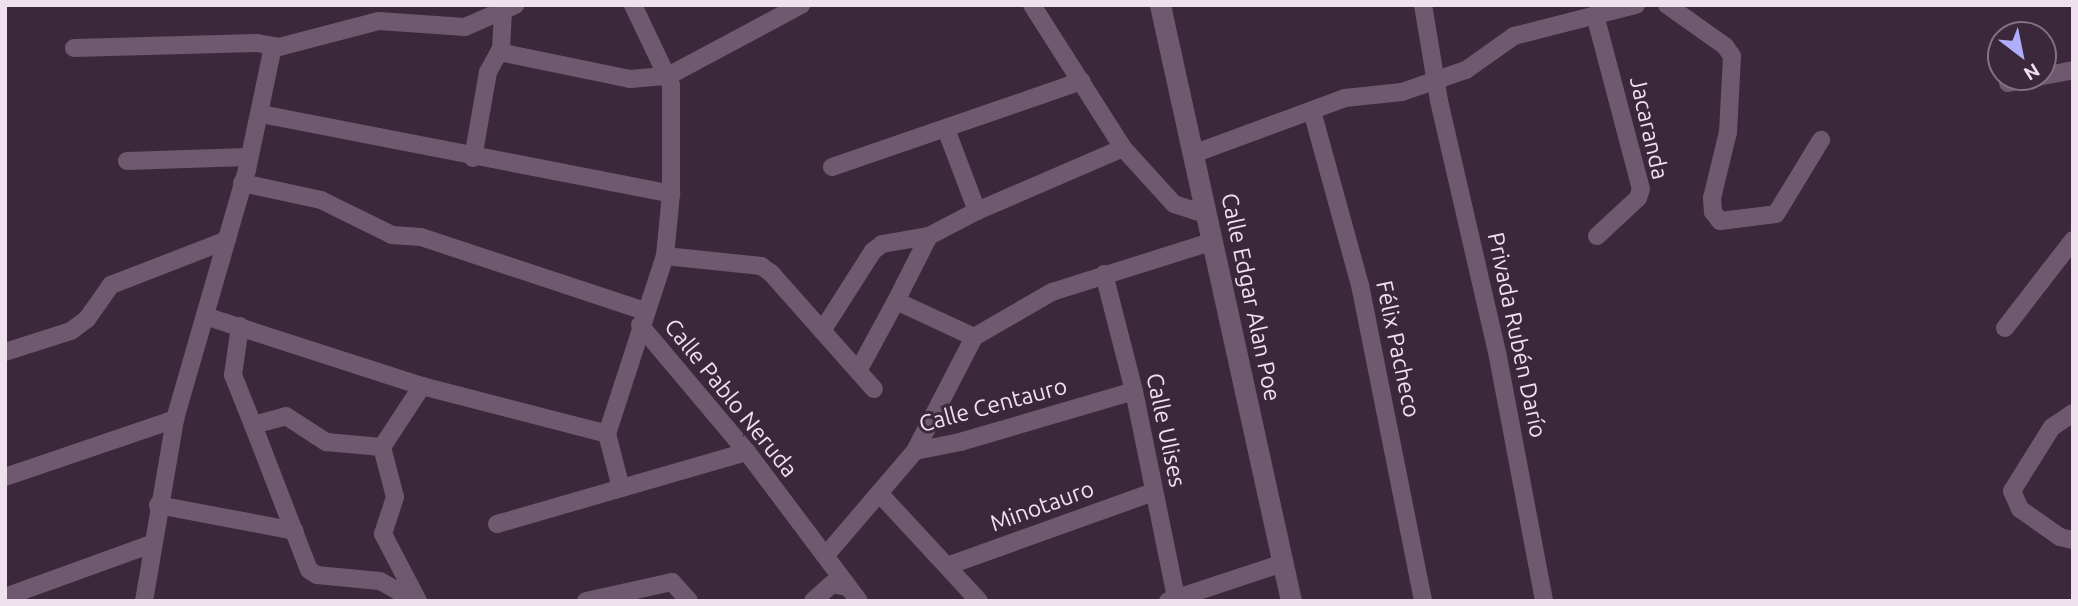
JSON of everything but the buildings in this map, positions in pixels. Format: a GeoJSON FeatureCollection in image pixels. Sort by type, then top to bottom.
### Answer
{"type":"FeatureCollection","features":[{"type":"Feature","properties":{"kind":"street","name":"Calle Pablo Neruda"},"geometry":{"type":"LineString","coordinates":[[633,5],[668,76],[671,194],[665,256],[642,318],[826,555],[853,594]]}},
{"type":"Feature","properties":{"kind":"street"},"geometry":{"type":"LineString","coordinates":[[499,52],[630,79],[668,76],[801,5]]}},
{"type":"Feature","properties":{"kind":"street"},"geometry":{"type":"LineString","coordinates":[[1032,5],[1123,148],[1174,204],[1205,214]]}},
{"type":"Feature","properties":{"kind":"street","name":"Calle Edgar Alan Poe"},"geometry":{"type":"LineString","coordinates":[[1160,5],[1292,601]]}},
{"type":"Feature","properties":{"kind":"street","name":"Privada Rubén Darío"},"geometry":{"type":"LineString","coordinates":[[1423,5],[1435,80],[1499,357],[1544,601]]}},
{"type":"Feature","properties":{"kind":"street"},"geometry":{"type":"LineString","coordinates":[[1193,154],[1353,96],[1402,92],[1470,68],[1509,37],[1636,5]]}},
{"type":"Feature","properties":{"kind":"street"},"geometry":{"type":"LineString","coordinates":[[1667,5],[1725,46],[1732,56],[1728,132],[1712,198],[1713,212],[1720,221],[1776,215],[1821,140]]}},
{"type":"Feature","properties":{"kind":"street"},"geometry":{"type":"LineString","coordinates":[[74,47],[257,43],[273,47],[387,13],[455,28],[509,8]]}},
{"type":"Feature","properties":{"kind":"street"},"geometry":{"type":"LineString","coordinates":[[473,158],[488,72],[499,52],[509,8]]}},
{"type":"Feature","properties":{"kind":"street","name":"Jacaranda"},"geometry":{"type":"LineString","coordinates":[[1595,15],[1641,189],[1638,198],[1597,236]]}},
{"type":"Feature","properties":{"kind":"street"},"geometry":{"type":"LineString","coordinates":[[144,601],[158,505],[175,419],[208,317],[247,157],[261,114],[273,47]]}},
{"type":"Feature","properties":{"kind":"street"},"geometry":{"type":"LineString","coordinates":[[832,167],[1082,81]]}},
{"type":"Feature","properties":{"kind":"street","name":"Félix Pacheco"},"geometry":{"type":"LineString","coordinates":[[1312,111],[1360,285],[1423,601]]}},
{"type":"Feature","properties":{"kind":"street"},"geometry":{"type":"LineString","coordinates":[[261,114],[473,158],[671,194]]}},
{"type":"Feature","properties":{"kind":"street"},"geometry":{"type":"LineString","coordinates":[[946,129],[977,211]]}},
{"type":"Feature","properties":{"kind":"street"},"geometry":{"type":"LineString","coordinates":[[822,331],[873,251],[882,244],[929,236],[977,211],[1123,148]]}},
{"type":"Feature","properties":{"kind":"street"},"geometry":{"type":"LineString","coordinates":[[127,161],[247,157]]}},
{"type":"Feature","properties":{"kind":"street"},"geometry":{"type":"LineString","coordinates":[[242,183],[321,200],[392,235],[421,237],[642,318],[607,434],[621,488]]}},
{"type":"Feature","properties":{"kind":"street"},"geometry":{"type":"LineString","coordinates":[[858,372],[929,236]]}},
{"type":"Feature","properties":{"kind":"street"},"geometry":{"type":"LineString","coordinates":[[5,352],[71,331],[87,319],[111,285],[227,240]]}},
{"type":"Feature","properties":{"kind":"street"},"geometry":{"type":"LineString","coordinates":[[2005,328],[2073,240]]}},
{"type":"Feature","properties":{"kind":"street"},"geometry":{"type":"LineString","coordinates":[[915,450],[974,337],[1052,292],[1211,242]]}},
{"type":"Feature","properties":{"kind":"street"},"geometry":{"type":"LineString","coordinates":[[665,256],[761,266],[874,389]]}},
{"type":"Feature","properties":{"kind":"street","name":"Calle Ulises"},"geometry":{"type":"LineString","coordinates":[[1104,274],[1134,391],[1172,599]]}},
{"type":"Feature","properties":{"kind":"street"},"geometry":{"type":"LineString","coordinates":[[897,301],[974,337]]}},
{"type":"Feature","properties":{"kind":"street"},"geometry":{"type":"LineString","coordinates":[[208,317],[422,386],[607,434]]}},
{"type":"Feature","properties":{"kind":"street"},"geometry":{"type":"LineString","coordinates":[[240,326],[233,375],[295,531],[304,563],[317,575],[380,581],[417,601]]}},
{"type":"Feature","properties":{"kind":"street"},"geometry":{"type":"LineString","coordinates":[[417,601],[385,541],[384,527],[395,497],[382,447],[422,386]]}},
{"type":"Feature","properties":{"kind":"street","name":"Calle Centauro"},"geometry":{"type":"LineString","coordinates":[[826,555],[915,450],[960,442],[1134,391]]}},
{"type":"Feature","properties":{"kind":"street"},"geometry":{"type":"LineString","coordinates":[[2073,413],[2052,427],[2015,483],[2013,496],[2020,509],[2060,537],[2073,540]]}},
{"type":"Feature","properties":{"kind":"street"},"geometry":{"type":"LineString","coordinates":[[253,425],[286,416],[326,442],[382,447]]}},
{"type":"Feature","properties":{"kind":"street"},"geometry":{"type":"LineString","coordinates":[[5,477],[175,419]]}},
{"type":"Feature","properties":{"kind":"street"},"geometry":{"type":"LineString","coordinates":[[497,524],[747,452]]}},
{"type":"Feature","properties":{"kind":"street"},"geometry":{"type":"LineString","coordinates":[[879,492],[979,601]]}},
{"type":"Feature","properties":{"kind":"street","name":"Minotauro"},"geometry":{"type":"LineString","coordinates":[[947,566],[1154,492]]}},
{"type":"Feature","properties":{"kind":"street"},"geometry":{"type":"LineString","coordinates":[[158,505],[295,531]]}},
{"type":"Feature","properties":{"kind":"street"},"geometry":{"type":"LineString","coordinates":[[5,597],[154,543]]}},
{"type":"Feature","properties":{"kind":"street"},"geometry":{"type":"LineString","coordinates":[[1172,599],[1283,563]]}},
{"type":"Feature","properties":{"kind":"street"},"geometry":{"type":"LineString","coordinates":[[586,601],[672,582],[689,601]]}},
{"type":"Feature","properties":{"kind":"street"},"geometry":{"type":"LineString","coordinates":[[813,601],[832,584],[853,594]]}}]}
